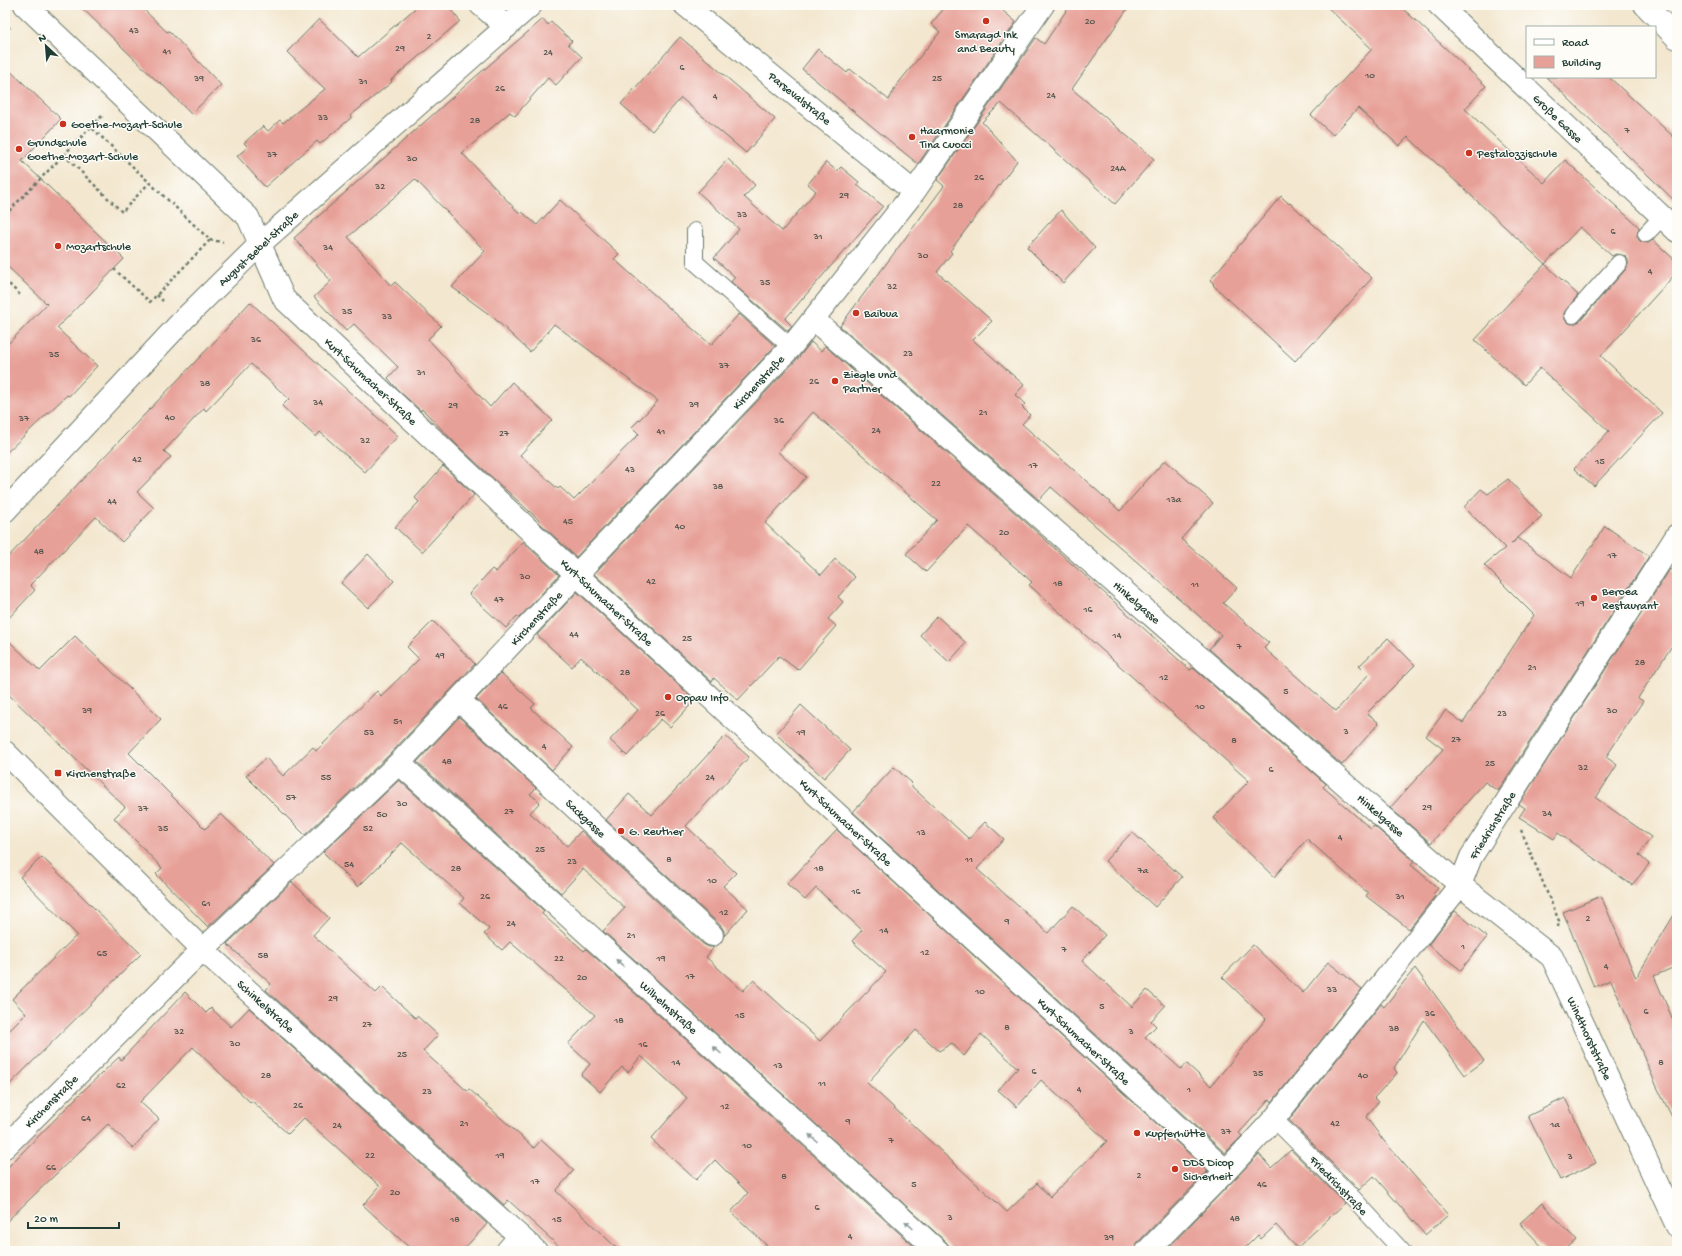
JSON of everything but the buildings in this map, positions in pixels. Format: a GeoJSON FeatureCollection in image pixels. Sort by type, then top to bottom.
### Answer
{"type":"FeatureCollection","features":[{"type":"Feature","properties":{"kind":"street","name":"Kurt-Schumacher-Straße"},"geometry":{"type":"LineString","coordinates":[[25,5],[120,97],[241,209],[248,217],[284,299],[577,575],[1226,1171]]}},
{"type":"Feature","properties":{"kind":"street"},"geometry":{"type":"LineString","coordinates":[[481,5],[507,27]]}},
{"type":"Feature","properties":{"kind":"street","name":"August-Bebel-Straße"},"geometry":{"type":"LineString","coordinates":[[5,511],[184,320],[260,244],[531,5]]}},
{"type":"Feature","properties":{"kind":"street","name":"Parsevalstraße"},"geometry":{"type":"LineString","coordinates":[[685,5],[914,192]]}},
{"type":"Feature","properties":{"kind":"street","name":"Kirchenstraße"},"geometry":{"type":"LineString","coordinates":[[5,1147],[203,950],[400,764],[791,347],[814,320],[914,192],[1043,5]]}},
{"type":"Feature","properties":{"kind":"street","name":"Große Gasse"},"geometry":{"type":"LineString","coordinates":[[1439,5],[1670,224]]}},
{"type":"Feature","properties":{"kind":"street"},"geometry":{"type":"LineString","coordinates":[[1645,5],[1677,38]]}},
{"type":"Feature","properties":{"kind":"street","name":"Hinkelgasse"},"geometry":{"type":"LineString","coordinates":[[814,320],[1460,885]]}},
{"type":"Feature","properties":{"kind":"street","name":"Friedrichstraße"},"geometry":{"type":"LineString","coordinates":[[1147,1251],[1226,1171],[1274,1119],[1460,885],[1471,857],[1677,535]]}},
{"type":"Feature","properties":{"kind":"street","name":"Sackgasse"},"geometry":{"type":"LineString","coordinates":[[459,700],[712,936]]}},
{"type":"Feature","properties":{"kind":"street","name":"Schinkelstraße"},"geometry":{"type":"LineString","coordinates":[[5,752],[203,950],[514,1244],[536,1251]]}},
{"type":"Feature","properties":{"kind":"street","name":"Wilhelmstraße"},"geometry":{"type":"LineString","coordinates":[[400,764],[938,1251]]}},
{"type":"Feature","properties":{"kind":"street","name":"Windthorststraße"},"geometry":{"type":"LineString","coordinates":[[1460,885],[1552,957],[1677,1226]]}},
{"type":"Feature","properties":{"kind":"lane"},"geometry":{"type":"LineString","coordinates":[[1646,234],[1670,224]]}},
{"type":"Feature","properties":{"kind":"lane"},"geometry":{"type":"LineString","coordinates":[[694,231],[695,262],[791,347]]}},
{"type":"Feature","properties":{"kind":"lane"},"geometry":{"type":"LineString","coordinates":[[1573,315],[1619,263]]}},
{"type":"Feature","properties":{"kind":"lane","name":"Friedrichstraße"},"geometry":{"type":"LineString","coordinates":[[1274,1119],[1353,1198],[1402,1251]]}},
{"type":"Feature","properties":{"kind":"path"},"geometry":{"type":"LineString","coordinates":[[5,215],[120,97]]}},
{"type":"Feature","properties":{"kind":"path"},"geometry":{"type":"LineString","coordinates":[[91,127],[210,240],[150,302],[114,269]]}},
{"type":"Feature","properties":{"kind":"path"},"geometry":{"type":"LineString","coordinates":[[64,154],[122,212],[150,183]]}},
{"type":"Feature","properties":{"kind":"path"},"geometry":{"type":"LineString","coordinates":[[5,280],[21,296]]}},
{"type":"Feature","properties":{"kind":"path"},"geometry":{"type":"LineString","coordinates":[[1508,799],[1559,921],[1552,957]]}},
{"type":"Feature","properties":{"kind":"place","name":"Smaragd Ink and Beauty"},"geometry":{"type":"Point","coordinates":[986,21]}},
{"type":"Feature","properties":{"kind":"place","name":"Goethe-Mozart-Schule"},"geometry":{"type":"Point","coordinates":[63,124]}},
{"type":"Feature","properties":{"kind":"place","name":"Haarmonie Tina Cuocci"},"geometry":{"type":"Point","coordinates":[912,137]}},
{"type":"Feature","properties":{"kind":"place","name":"Grundschule Goethe-Mozart-Schule"},"geometry":{"type":"Point","coordinates":[19,149]}},
{"type":"Feature","properties":{"kind":"place","name":"Pestalozzischule"},"geometry":{"type":"Point","coordinates":[1469,153]}},
{"type":"Feature","properties":{"kind":"place","name":"Mozartschule"},"geometry":{"type":"Point","coordinates":[58,246]}},
{"type":"Feature","properties":{"kind":"place","name":"Baibua"},"geometry":{"type":"Point","coordinates":[856,313]}},
{"type":"Feature","properties":{"kind":"place","name":"Ziegle und Partner"},"geometry":{"type":"Point","coordinates":[835,381]}},
{"type":"Feature","properties":{"kind":"place","name":"Beroea Restaurant"},"geometry":{"type":"Point","coordinates":[1594,598]}},
{"type":"Feature","properties":{"kind":"place","name":"Oppau Info"},"geometry":{"type":"Point","coordinates":[668,697]}},
{"type":"Feature","properties":{"kind":"place","name":"Kirchenstraße"},"geometry":{"type":"Point","coordinates":[58,773]}},
{"type":"Feature","properties":{"kind":"place","name":"G. Reuther"},"geometry":{"type":"Point","coordinates":[621,831]}},
{"type":"Feature","properties":{"kind":"place","name":"Kupferhütte"},"geometry":{"type":"Point","coordinates":[1137,1133]}},
{"type":"Feature","properties":{"kind":"place","name":"DDS Dicop Sicherheit"},"geometry":{"type":"Point","coordinates":[1175,1169]}}]}
